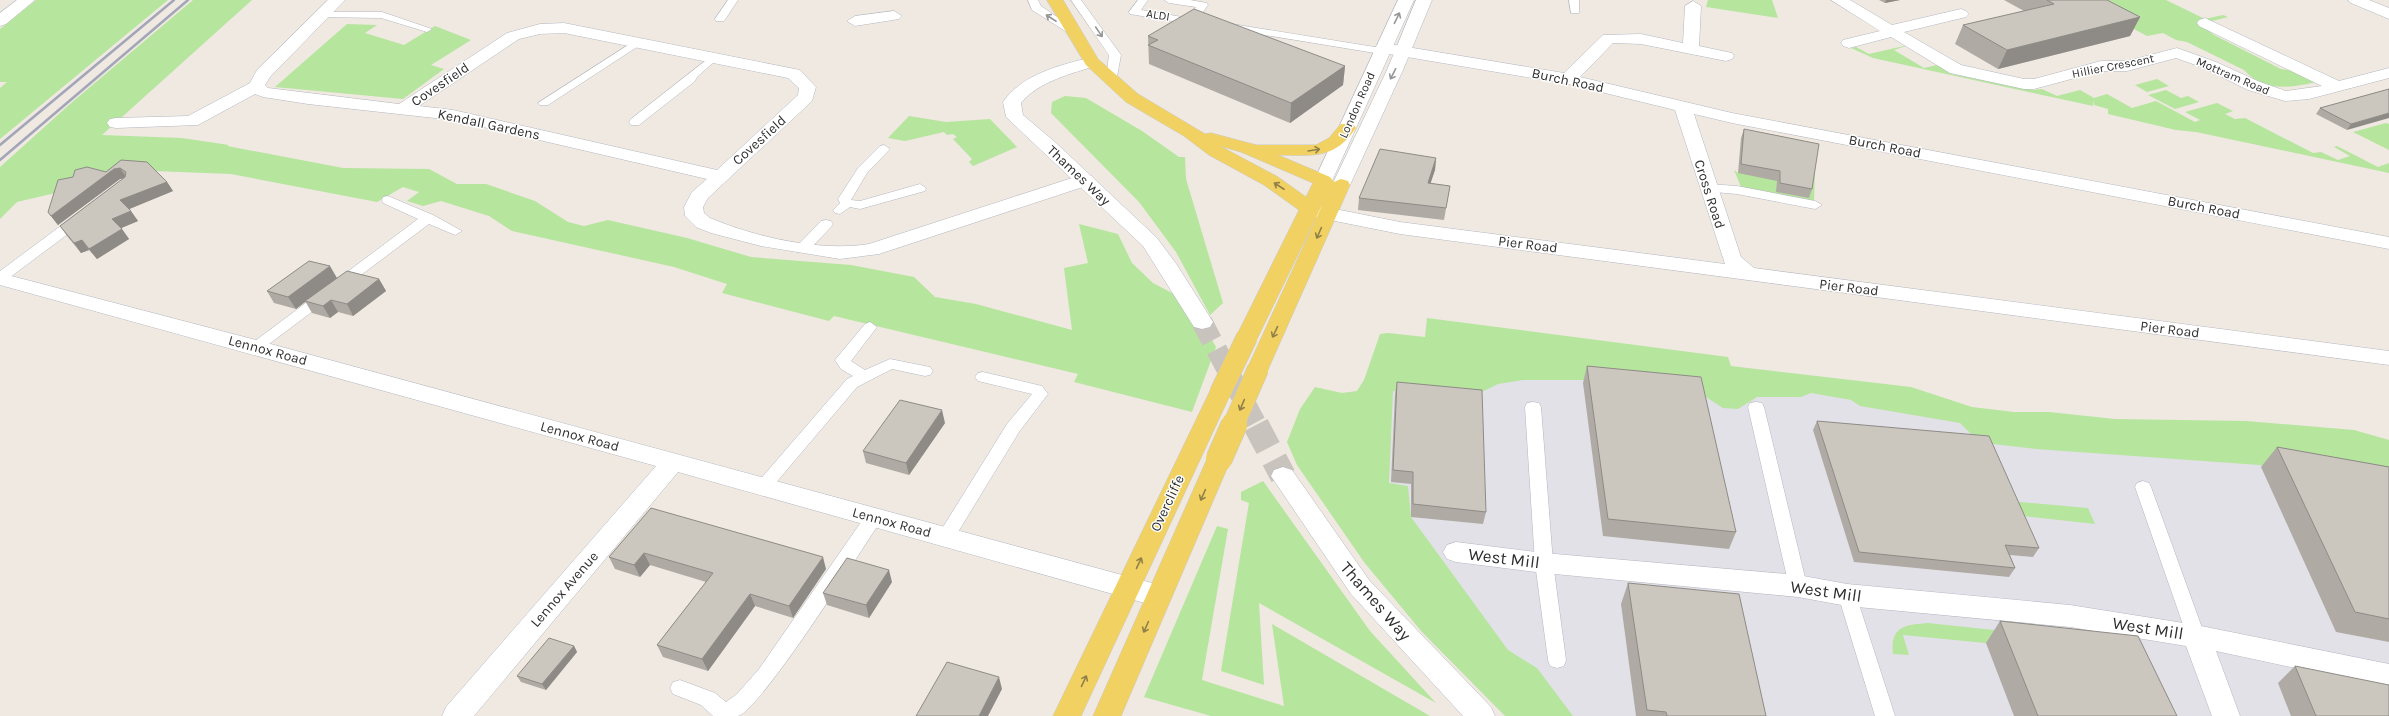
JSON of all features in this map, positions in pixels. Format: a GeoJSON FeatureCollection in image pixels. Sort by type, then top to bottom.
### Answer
{"type":"FeatureCollection","features":[{"type":"Feature","properties":{"kind":"main road"},"geometry":{"type":"LineString","coordinates":[[1054,0],[1092,62],[1132,98],[1190,132],[1215,151],[1288,192],[1330,201]]}},
{"type":"Feature","properties":{"kind":"main road"},"geometry":{"type":"LineString","coordinates":[[1190,132],[1247,148],[1298,151],[1319,150],[1334,142],[1347,128]]}},
{"type":"Feature","properties":{"kind":"main road"},"geometry":{"type":"LineString","coordinates":[[1247,148],[1330,201]]}},
{"type":"Feature","properties":{"kind":"main road","name":"London Road"},"geometry":{"type":"LineString","coordinates":[[1269,292],[1330,201]]}},
{"type":"Feature","properties":{"kind":"main road","name":"London Road"},"geometry":{"type":"LineString","coordinates":[[1159,596],[1291,296],[1330,201]]}},
{"type":"Feature","properties":{"kind":"main road","name":"Overcliffe"},"geometry":{"type":"LineString","coordinates":[[1068,716],[1127,587],[1269,292]]}},
{"type":"Feature","properties":{"kind":"main road"},"geometry":{"type":"LineString","coordinates":[[1107,716],[1159,596]]}},
{"type":"Feature","properties":{"kind":"street"},"geometry":{"type":"LineString","coordinates":[[0,21],[27,0]]}},
{"type":"Feature","properties":{"kind":"street"},"geometry":{"type":"LineString","coordinates":[[116,123],[190,121],[256,86],[264,74],[337,0]]}},
{"type":"Feature","properties":{"kind":"street","name":"London Road"},"geometry":{"type":"LineString","coordinates":[[1330,201],[1347,128],[1406,0]]}},
{"type":"Feature","properties":{"kind":"street","name":"London Road"},"geometry":{"type":"LineString","coordinates":[[1330,201],[1403,51],[1424,0]]}},
{"type":"Feature","properties":{"kind":"street","name":"Hillier Crescent"},"geometry":{"type":"LineString","coordinates":[[1839,0],[1958,70],[2027,84],[2101,66],[2129,66],[2177,53]]}},
{"type":"Feature","properties":{"kind":"street"},"geometry":{"type":"LineString","coordinates":[[2356,0],[2389,14]]}},
{"type":"Feature","properties":{"kind":"street"},"geometry":{"type":"LineString","coordinates":[[1849,43],[1891,31],[1967,17],[1939,2]]}},
{"type":"Feature","properties":{"kind":"street"},"geometry":{"type":"LineString","coordinates":[[1691,48],[1693,6]]}},
{"type":"Feature","properties":{"kind":"street"},"geometry":{"type":"LineString","coordinates":[[855,21],[874,12],[894,16]]}},
{"type":"Feature","properties":{"kind":"street"},"geometry":{"type":"LineString","coordinates":[[2205,23],[2338,87]]}},
{"type":"Feature","properties":{"kind":"street","name":"Covesfield"},"geometry":{"type":"LineString","coordinates":[[403,109],[462,68],[510,38],[525,32],[559,28],[795,74],[804,82],[809,90],[804,99],[701,194],[694,204],[693,211],[699,221],[716,230],[802,249],[844,254],[872,250],[1085,180]]}},
{"type":"Feature","properties":{"kind":"street"},"geometry":{"type":"LineString","coordinates":[[1568,79],[1609,38],[1641,39],[1726,56]]}},
{"type":"Feature","properties":{"kind":"street","name":"Burch Road"},"geometry":{"type":"LineString","coordinates":[[1382,50],[1403,51],[1568,79],[1683,107],[2389,243]]}},
{"type":"Feature","properties":{"kind":"street","name":"Mottram Road"},"geometry":{"type":"LineString","coordinates":[[2177,53],[2210,65],[2254,86],[2279,95],[2309,94],[2389,73]]}},
{"type":"Feature","properties":{"kind":"street","name":"Thames Way"},"geometry":{"type":"LineString","coordinates":[[1092,62],[1057,73],[1024,88],[1012,102],[1015,116],[1150,242],[1167,265],[1202,322]]}},
{"type":"Feature","properties":{"kind":"street","name":"Kendall Gardens"},"geometry":{"type":"LineString","coordinates":[[256,86],[263,92],[308,99],[452,115],[720,176]]}},
{"type":"Feature","properties":{"kind":"street","name":"Cross Road"},"geometry":{"type":"LineString","coordinates":[[1683,107],[1732,260],[1748,274]]}},
{"type":"Feature","properties":{"kind":"street","name":"Pier Road"},"geometry":{"type":"LineString","coordinates":[[1330,201],[1383,225],[2389,358]]}},
{"type":"Feature","properties":{"kind":"street","name":"Lennox Road"},"geometry":{"type":"LineString","coordinates":[[0,279],[256,347],[1159,596]]}},
{"type":"Feature","properties":{"kind":"street","name":"Lennox Avenue"},"geometry":{"type":"LineString","coordinates":[[456,716],[673,462]]}},
{"type":"Feature","properties":{"kind":"street","name":"Thames Way"},"geometry":{"type":"LineString","coordinates":[[1282,476],[1360,587],[1481,716]]}},
{"type":"Feature","properties":{"kind":"street","name":"West Mill"},"geometry":{"type":"LineString","coordinates":[[1456,552],[1544,563],[1798,586],[1847,595],[2070,616],[2196,636],[2389,676]]}},
{"type":"Feature","properties":{"kind":"street","name":"West Mill"},"geometry":{"type":"LineString","coordinates":[[2196,636],[2226,716]]}},
{"type":"Feature","properties":{"kind":"lane"},"geometry":{"type":"LineString","coordinates":[[720,19],[733,0]]}},
{"type":"Feature","properties":{"kind":"lane"},"geometry":{"type":"LineString","coordinates":[[1033,0],[1036,8],[1074,32]]}},
{"type":"Feature","properties":{"kind":"lane"},"geometry":{"type":"LineString","coordinates":[[1076,0],[1115,55],[1112,80]]}},
{"type":"Feature","properties":{"kind":"lane","name":"ALDI"},"geometry":{"type":"LineString","coordinates":[[1143,0],[1134,12],[1191,21],[1203,5],[1169,0]]}},
{"type":"Feature","properties":{"kind":"lane"},"geometry":{"type":"LineString","coordinates":[[1574,0],[1575,11]]}},
{"type":"Feature","properties":{"kind":"lane"},"geometry":{"type":"LineString","coordinates":[[322,15],[385,16],[427,29]]}},
{"type":"Feature","properties":{"kind":"lane"},"geometry":{"type":"LineString","coordinates":[[1191,21],[1207,23]]}},
{"type":"Feature","properties":{"kind":"lane"},"geometry":{"type":"LineString","coordinates":[[1223,26],[1382,50]]}},
{"type":"Feature","properties":{"kind":"lane"},"geometry":{"type":"LineString","coordinates":[[544,103],[636,43]]}},
{"type":"Feature","properties":{"kind":"lane"},"geometry":{"type":"LineString","coordinates":[[635,122],[690,80],[692,74],[714,57]]}},
{"type":"Feature","properties":{"kind":"lane"},"geometry":{"type":"LineString","coordinates":[[884,149],[857,177],[844,199],[843,206],[860,205],[920,188]]}},
{"type":"Feature","properties":{"kind":"lane"},"geometry":{"type":"LineString","coordinates":[[1708,188],[1736,190],[1815,205]]}},
{"type":"Feature","properties":{"kind":"lane"},"geometry":{"type":"LineString","coordinates":[[388,200],[455,231]]}},
{"type":"Feature","properties":{"kind":"lane"},"geometry":{"type":"LineString","coordinates":[[0,279],[89,211]]}},
{"type":"Feature","properties":{"kind":"lane"},"geometry":{"type":"LineString","coordinates":[[256,347],[428,218]]}},
{"type":"Feature","properties":{"kind":"lane"},"geometry":{"type":"LineString","coordinates":[[802,249],[826,224]]}},
{"type":"Feature","properties":{"kind":"lane"},"geometry":{"type":"LineString","coordinates":[[865,377],[846,365],[843,360],[870,327]]}},
{"type":"Feature","properties":{"kind":"lane"},"geometry":{"type":"LineString","coordinates":[[763,487],[849,386],[890,364],[925,371]]}},
{"type":"Feature","properties":{"kind":"lane"},"geometry":{"type":"LineString","coordinates":[[946,537],[1013,428],[1040,394],[1037,390],[983,377]]}},
{"type":"Feature","properties":{"kind":"lane"},"geometry":{"type":"LineString","coordinates":[[1533,407],[1544,563],[1557,660]]}},
{"type":"Feature","properties":{"kind":"lane"},"geometry":{"type":"LineString","coordinates":[[1756,407],[1798,586]]}},
{"type":"Feature","properties":{"kind":"lane"},"geometry":{"type":"LineString","coordinates":[[2143,487],[2196,636]]}},
{"type":"Feature","properties":{"kind":"lane"},"geometry":{"type":"LineString","coordinates":[[680,688],[708,699],[725,715],[744,700],[766,675],[874,517]]}},
{"type":"Feature","properties":{"kind":"lane"},"geometry":{"type":"LineString","coordinates":[[1847,595],[1885,716]]}},
{"type":"Feature","properties":{"kind":"shaded area"},"geometry":{"type":"Polygon","coordinates":[[[1388,333],[2389,469],[2389,716],[1505,716],[1422,632],[1364,562],[1388,333]]]}},
{"type":"Feature","properties":{"kind":"green space"},"geometry":{"type":"Polygon","coordinates":[[[36,0],[168,0],[0,139],[0,88],[7,82],[0,82],[0,29],[36,0]]]}},
{"type":"Feature","properties":{"kind":"green space"},"geometry":{"type":"Polygon","coordinates":[[[193,0],[252,0],[102,135],[182,138],[229,145],[227,146],[343,168],[429,169],[457,184],[486,184],[535,201],[568,222],[584,226],[608,220],[687,238],[751,257],[851,265],[914,277],[935,297],[976,304],[1072,330],[1064,268],[1088,263],[1079,224],[1118,234],[1132,263],[1153,283],[1191,303],[1216,347],[1192,412],[1074,382],[1078,374],[834,316],[829,321],[722,293],[727,284],[674,267],[512,231],[489,216],[441,201],[423,206],[407,201],[419,192],[403,187],[377,202],[231,174],[128,170],[64,191],[17,202],[0,219],[0,167],[70,104],[193,0]]]}},
{"type":"Feature","properties":{"kind":"green space"},"geometry":{"type":"Polygon","coordinates":[[[1708,0],[1772,0],[1778,18],[1706,7],[1708,0]]]}},
{"type":"Feature","properties":{"kind":"green space"},"geometry":{"type":"Polygon","coordinates":[[[2079,0],[2166,0],[2205,19],[2223,15],[2228,17],[2200,24],[2214,35],[2281,69],[2294,71],[2316,82],[2287,87],[2269,85],[2260,82],[2244,70],[2187,42],[2176,40],[2163,33],[2147,36],[2079,0]]]}},
{"type":"Feature","properties":{"kind":"green space"},"geometry":{"type":"Polygon","coordinates":[[[347,24],[377,25],[365,33],[404,45],[435,26],[471,40],[431,65],[444,69],[403,99],[275,87],[347,24]]]}},
{"type":"Feature","properties":{"kind":"green space"},"geometry":{"type":"Polygon","coordinates":[[[1906,46],[1894,50],[1924,68],[1937,65],[1951,74],[2033,90],[2042,89],[2057,96],[2080,90],[2094,98],[2107,94],[2132,108],[2156,101],[2195,122],[2200,120],[2185,112],[2217,103],[2233,111],[2225,114],[2235,119],[2245,118],[2313,153],[2321,152],[2338,160],[2350,156],[2334,147],[2337,146],[2378,167],[2389,163],[2389,173],[2196,132],[2176,130],[2108,114],[2108,109],[2094,105],[2094,99],[2093,106],[1873,58],[1851,48],[1856,47],[1869,54],[1906,46]]]}},
{"type":"Feature","properties":{"kind":"green space"},"geometry":{"type":"Polygon","coordinates":[[[2157,79],[2169,86],[2147,92],[2135,85],[2157,79]]]}},
{"type":"Feature","properties":{"kind":"green space"},"geometry":{"type":"Polygon","coordinates":[[[2166,90],[2181,98],[2188,96],[2199,102],[2175,109],[2148,95],[2166,90]]]}},
{"type":"Feature","properties":{"kind":"green space"},"geometry":{"type":"Polygon","coordinates":[[[1065,96],[1086,98],[1142,131],[1179,157],[1185,157],[1186,179],[1223,303],[1210,315],[1176,252],[1139,202],[1051,113],[1052,102],[1065,96]]]}},
{"type":"Feature","properties":{"kind":"green space"},"geometry":{"type":"Polygon","coordinates":[[[909,116],[946,122],[990,119],[1017,147],[973,166],[969,162],[972,159],[953,139],[957,137],[953,134],[947,135],[944,132],[905,141],[888,138],[909,116]]]}},
{"type":"Feature","properties":{"kind":"green space"},"geometry":{"type":"Polygon","coordinates":[[[2386,123],[2389,124],[2389,150],[2353,132],[2386,123]]]}},
{"type":"Feature","properties":{"kind":"green space"},"geometry":{"type":"Polygon","coordinates":[[[1815,169],[1814,202],[1741,187],[1734,170],[1738,173],[1815,169]]]}},
{"type":"Feature","properties":{"kind":"green space"},"geometry":{"type":"Polygon","coordinates":[[[1427,318],[1728,357],[1731,366],[1911,387],[1972,407],[2014,412],[2049,412],[2115,419],[2246,421],[2354,430],[2389,440],[2389,487],[2259,465],[2036,449],[1993,444],[1973,436],[1960,423],[1860,406],[1851,400],[1811,393],[1801,397],[1757,397],[1738,409],[1723,408],[1695,390],[1582,380],[1523,380],[1498,384],[1468,399],[1393,391],[1389,483],[1408,486],[1411,517],[1508,650],[1537,668],[1573,716],[1505,716],[1422,632],[1364,562],[1297,465],[1287,442],[1300,409],[1315,387],[1342,393],[1357,391],[1364,380],[1380,334],[1388,333],[1425,337],[1427,318]]]}},
{"type":"Feature","properties":{"kind":"green space"},"geometry":{"type":"Polygon","coordinates":[[[1263,481],[1370,631],[1436,703],[1259,603],[1264,685],[1221,671],[1249,503],[1241,500],[1241,492],[1263,481]]]}},
{"type":"Feature","properties":{"kind":"green space"},"geometry":{"type":"Polygon","coordinates":[[[2008,501],[2088,508],[2095,524],[2014,515],[2008,501]]]}},
{"type":"Feature","properties":{"kind":"green space"},"geometry":{"type":"Polygon","coordinates":[[[1217,526],[1228,529],[1202,680],[1284,706],[1272,624],[1430,716],[1211,716],[1144,697],[1217,526]]]}},
{"type":"Feature","properties":{"kind":"green space"},"geometry":{"type":"Polygon","coordinates":[[[1928,623],[2051,636],[2067,651],[1903,635],[1909,655],[1893,654],[1894,638],[1897,632],[1906,626],[1928,623]]]}},
{"type":"Feature","properties":{"kind":"building"},"geometry":{"type":"Polygon","coordinates":[[[2047,0],[2107,0],[2140,17],[2007,50],[1963,25],[2054,4],[2047,0]]]}},
{"type":"Feature","properties":{"kind":"building"},"geometry":{"type":"Polygon","coordinates":[[[1194,9],[1345,66],[1291,103],[1148,45],[1158,40],[1148,36],[1194,9]]]}},
{"type":"Feature","properties":{"kind":"building"},"geometry":{"type":"Polygon","coordinates":[[[2389,89],[2389,113],[2351,124],[2320,108],[2389,89]]]}},
{"type":"Feature","properties":{"kind":"building"},"geometry":{"type":"Polygon","coordinates":[[[1744,129],[1819,144],[1812,189],[1780,183],[1780,171],[1741,164],[1744,129]]]}},
{"type":"Feature","properties":{"kind":"building"},"geometry":{"type":"Polygon","coordinates":[[[1380,149],[1436,158],[1428,183],[1450,186],[1446,208],[1359,198],[1380,149]]]}},
{"type":"Feature","properties":{"kind":"building"},"geometry":{"type":"Polygon","coordinates":[[[121,160],[147,162],[167,182],[120,200],[131,211],[112,219],[122,229],[89,249],[82,240],[74,243],[60,226],[125,177],[126,172],[120,168],[114,169],[51,216],[48,212],[58,180],[73,177],[75,170],[87,167],[106,172],[121,160]]]}},
{"type":"Feature","properties":{"kind":"building"},"geometry":{"type":"Polygon","coordinates":[[[309,261],[330,266],[288,297],[267,291],[309,261]]]}},
{"type":"Feature","properties":{"kind":"building"},"geometry":{"type":"Polygon","coordinates":[[[347,271],[379,279],[347,304],[331,300],[323,306],[305,301],[347,271]]]}},
{"type":"Feature","properties":{"kind":"building"},"geometry":{"type":"Polygon","coordinates":[[[1587,366],[1701,377],[1736,532],[1608,519],[1587,366]]]}},
{"type":"Feature","properties":{"kind":"building"},"geometry":{"type":"Polygon","coordinates":[[[1397,382],[1482,390],[1486,512],[1413,504],[1413,472],[1393,470],[1397,382]]]}},
{"type":"Feature","properties":{"kind":"building"},"geometry":{"type":"Polygon","coordinates":[[[900,400],[942,410],[906,463],[863,451],[900,400]]]}},
{"type":"Feature","properties":{"kind":"building"},"geometry":{"type":"Polygon","coordinates":[[[1817,421],[1989,436],[2039,548],[2005,545],[2015,568],[1859,552],[1817,421]]]}},
{"type":"Feature","properties":{"kind":"building"},"geometry":{"type":"Polygon","coordinates":[[[2277,447],[2389,467],[2389,619],[2355,612],[2277,447]]]}},
{"type":"Feature","properties":{"kind":"building"},"geometry":{"type":"Polygon","coordinates":[[[651,508],[823,557],[789,606],[750,594],[702,659],[657,645],[713,573],[644,553],[634,565],[609,557],[651,508]]]}},
{"type":"Feature","properties":{"kind":"building"},"geometry":{"type":"Polygon","coordinates":[[[847,558],[889,570],[866,605],[823,593],[847,558]]]}},
{"type":"Feature","properties":{"kind":"building"},"geometry":{"type":"Polygon","coordinates":[[[1628,583],[1739,594],[1766,716],[1667,716],[1666,712],[1647,710],[1628,583]]]}},
{"type":"Feature","properties":{"kind":"building"},"geometry":{"type":"Polygon","coordinates":[[[2000,621],[2138,636],[2177,716],[2038,716],[2000,621]]]}},
{"type":"Feature","properties":{"kind":"building"},"geometry":{"type":"Polygon","coordinates":[[[549,638],[574,646],[542,684],[517,676],[549,638]]]}},
{"type":"Feature","properties":{"kind":"building"},"geometry":{"type":"Polygon","coordinates":[[[947,662],[999,677],[979,716],[916,716],[947,662]]]}},
{"type":"Feature","properties":{"kind":"building"},"geometry":{"type":"Polygon","coordinates":[[[2295,666],[2389,685],[2389,716],[2316,716],[2295,666]]]}},
{"type":"Feature","properties":{"kind":"tunnel"},"geometry":{"type":"LineString","coordinates":[[1202,322],[1257,426]]}},
{"type":"Feature","properties":{"kind":"tunnel"},"geometry":{"type":"LineString","coordinates":[[1256,425],[1283,476]]}},
{"type":"Feature","properties":{"kind":"railway"},"geometry":{"type":"LineString","coordinates":[[0,145],[174,0]]}},
{"type":"Feature","properties":{"kind":"railway"},"geometry":{"type":"LineString","coordinates":[[0,160],[188,0]]}}]}
